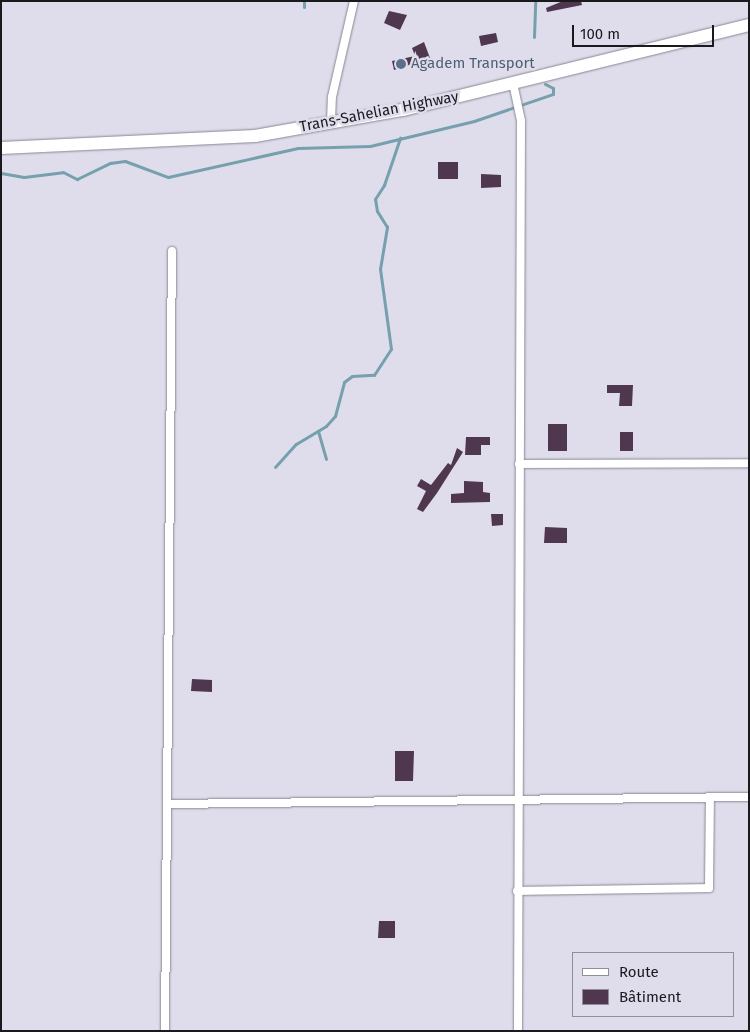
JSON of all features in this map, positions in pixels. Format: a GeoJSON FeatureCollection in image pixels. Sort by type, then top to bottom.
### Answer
{"type":"FeatureCollection","features":[{"type":"Feature","properties":{"kind":"highway","name":"Trans-Sahelian Highway"},"geometry":{"type":"LineString","coordinates":[[1,148],[224,140],[332,122],[513,83],[749,25]]}},
{"type":"Feature","properties":{"kind":"street"},"geometry":{"type":"LineString","coordinates":[[332,122],[332,97],[354,1]]}},
{"type":"Feature","properties":{"kind":"street"},"geometry":{"type":"LineString","coordinates":[[513,83],[521,121],[516,797],[518,1031]]}},
{"type":"Feature","properties":{"kind":"street"},"geometry":{"type":"LineString","coordinates":[[165,1031],[172,251]]}},
{"type":"Feature","properties":{"kind":"street"},"geometry":{"type":"LineString","coordinates":[[519,464],[749,463]]}},
{"type":"Feature","properties":{"kind":"street"},"geometry":{"type":"LineString","coordinates":[[167,804],[516,797],[749,797]]}},
{"type":"Feature","properties":{"kind":"street"},"geometry":{"type":"LineString","coordinates":[[517,891],[709,888],[710,797]]}},
{"type":"Feature","properties":{"kind":"building"},"geometry":{"type":"Polygon","coordinates":[[[563,1],[581,1],[582,5],[547,12],[546,8],[563,1]]]}},
{"type":"Feature","properties":{"kind":"building"},"geometry":{"type":"Polygon","coordinates":[[[389,11],[407,15],[400,30],[384,23],[389,11]]]}},
{"type":"Feature","properties":{"kind":"building"},"geometry":{"type":"Polygon","coordinates":[[[496,33],[498,42],[481,46],[479,36],[496,33]]]}},
{"type":"Feature","properties":{"kind":"building"},"geometry":{"type":"Polygon","coordinates":[[[424,42],[430,58],[394,70],[392,61],[415,56],[412,48],[424,42]]]}},
{"type":"Feature","properties":{"kind":"building"},"geometry":{"type":"Polygon","coordinates":[[[438,162],[458,162],[458,179],[438,179],[438,162]]]}},
{"type":"Feature","properties":{"kind":"building"},"geometry":{"type":"Polygon","coordinates":[[[481,174],[501,175],[501,187],[481,188],[481,174]]]}},
{"type":"Feature","properties":{"kind":"building"},"geometry":{"type":"Polygon","coordinates":[[[607,385],[633,385],[632,406],[619,406],[620,393],[607,393],[607,385]]]}},
{"type":"Feature","properties":{"kind":"building"},"geometry":{"type":"Polygon","coordinates":[[[548,424],[567,424],[567,451],[548,451],[548,424]]]}},
{"type":"Feature","properties":{"kind":"building"},"geometry":{"type":"Polygon","coordinates":[[[620,432],[633,432],[633,451],[620,451],[620,432]]]}},
{"type":"Feature","properties":{"kind":"building"},"geometry":{"type":"Polygon","coordinates":[[[466,437],[490,437],[490,445],[481,445],[481,455],[465,455],[466,437]]]}},
{"type":"Feature","properties":{"kind":"building"},"geometry":{"type":"Polygon","coordinates":[[[457,448],[463,452],[437,493],[423,512],[417,509],[426,491],[417,486],[421,479],[431,485],[448,463],[451,465],[457,448]]]}},
{"type":"Feature","properties":{"kind":"building"},"geometry":{"type":"Polygon","coordinates":[[[464,481],[483,482],[483,492],[490,493],[490,502],[451,503],[451,494],[464,493],[464,481]]]}},
{"type":"Feature","properties":{"kind":"building"},"geometry":{"type":"Polygon","coordinates":[[[491,514],[503,514],[503,525],[492,526],[491,514]]]}},
{"type":"Feature","properties":{"kind":"building"},"geometry":{"type":"Polygon","coordinates":[[[545,527],[567,528],[567,543],[544,543],[545,527]]]}},
{"type":"Feature","properties":{"kind":"building"},"geometry":{"type":"Polygon","coordinates":[[[192,679],[212,680],[212,692],[191,691],[192,679]]]}},
{"type":"Feature","properties":{"kind":"building"},"geometry":{"type":"Polygon","coordinates":[[[395,751],[414,751],[413,781],[395,781],[395,751]]]}},
{"type":"Feature","properties":{"kind":"building"},"geometry":{"type":"Polygon","coordinates":[[[379,921],[395,921],[395,938],[378,938],[379,921]]]}},
{"type":"Feature","properties":{"kind":"waterway"},"geometry":{"type":"LineString","coordinates":[[304,1],[304,7]]}},
{"type":"Feature","properties":{"kind":"waterway"},"geometry":{"type":"LineString","coordinates":[[534,37],[535,1]]}},
{"type":"Feature","properties":{"kind":"waterway"},"geometry":{"type":"LineString","coordinates":[[1,173],[24,177],[63,172],[77,179],[110,163],[125,161],[168,177],[298,148],[370,146],[474,121],[553,94],[553,88],[545,84]]}},
{"type":"Feature","properties":{"kind":"waterway"},"geometry":{"type":"LineString","coordinates":[[275,467],[296,444],[326,426],[335,416],[344,382],[352,376],[374,375],[391,349],[380,269],[387,227],[377,211],[375,199],[384,185],[400,138]]}},
{"type":"Feature","properties":{"kind":"waterway"},"geometry":{"type":"LineString","coordinates":[[318,431],[326,459]]}},
{"type":"Feature","properties":{"kind":"place","name":"Agadem Transport"},"geometry":{"type":"Point","coordinates":[401,64]}}]}
